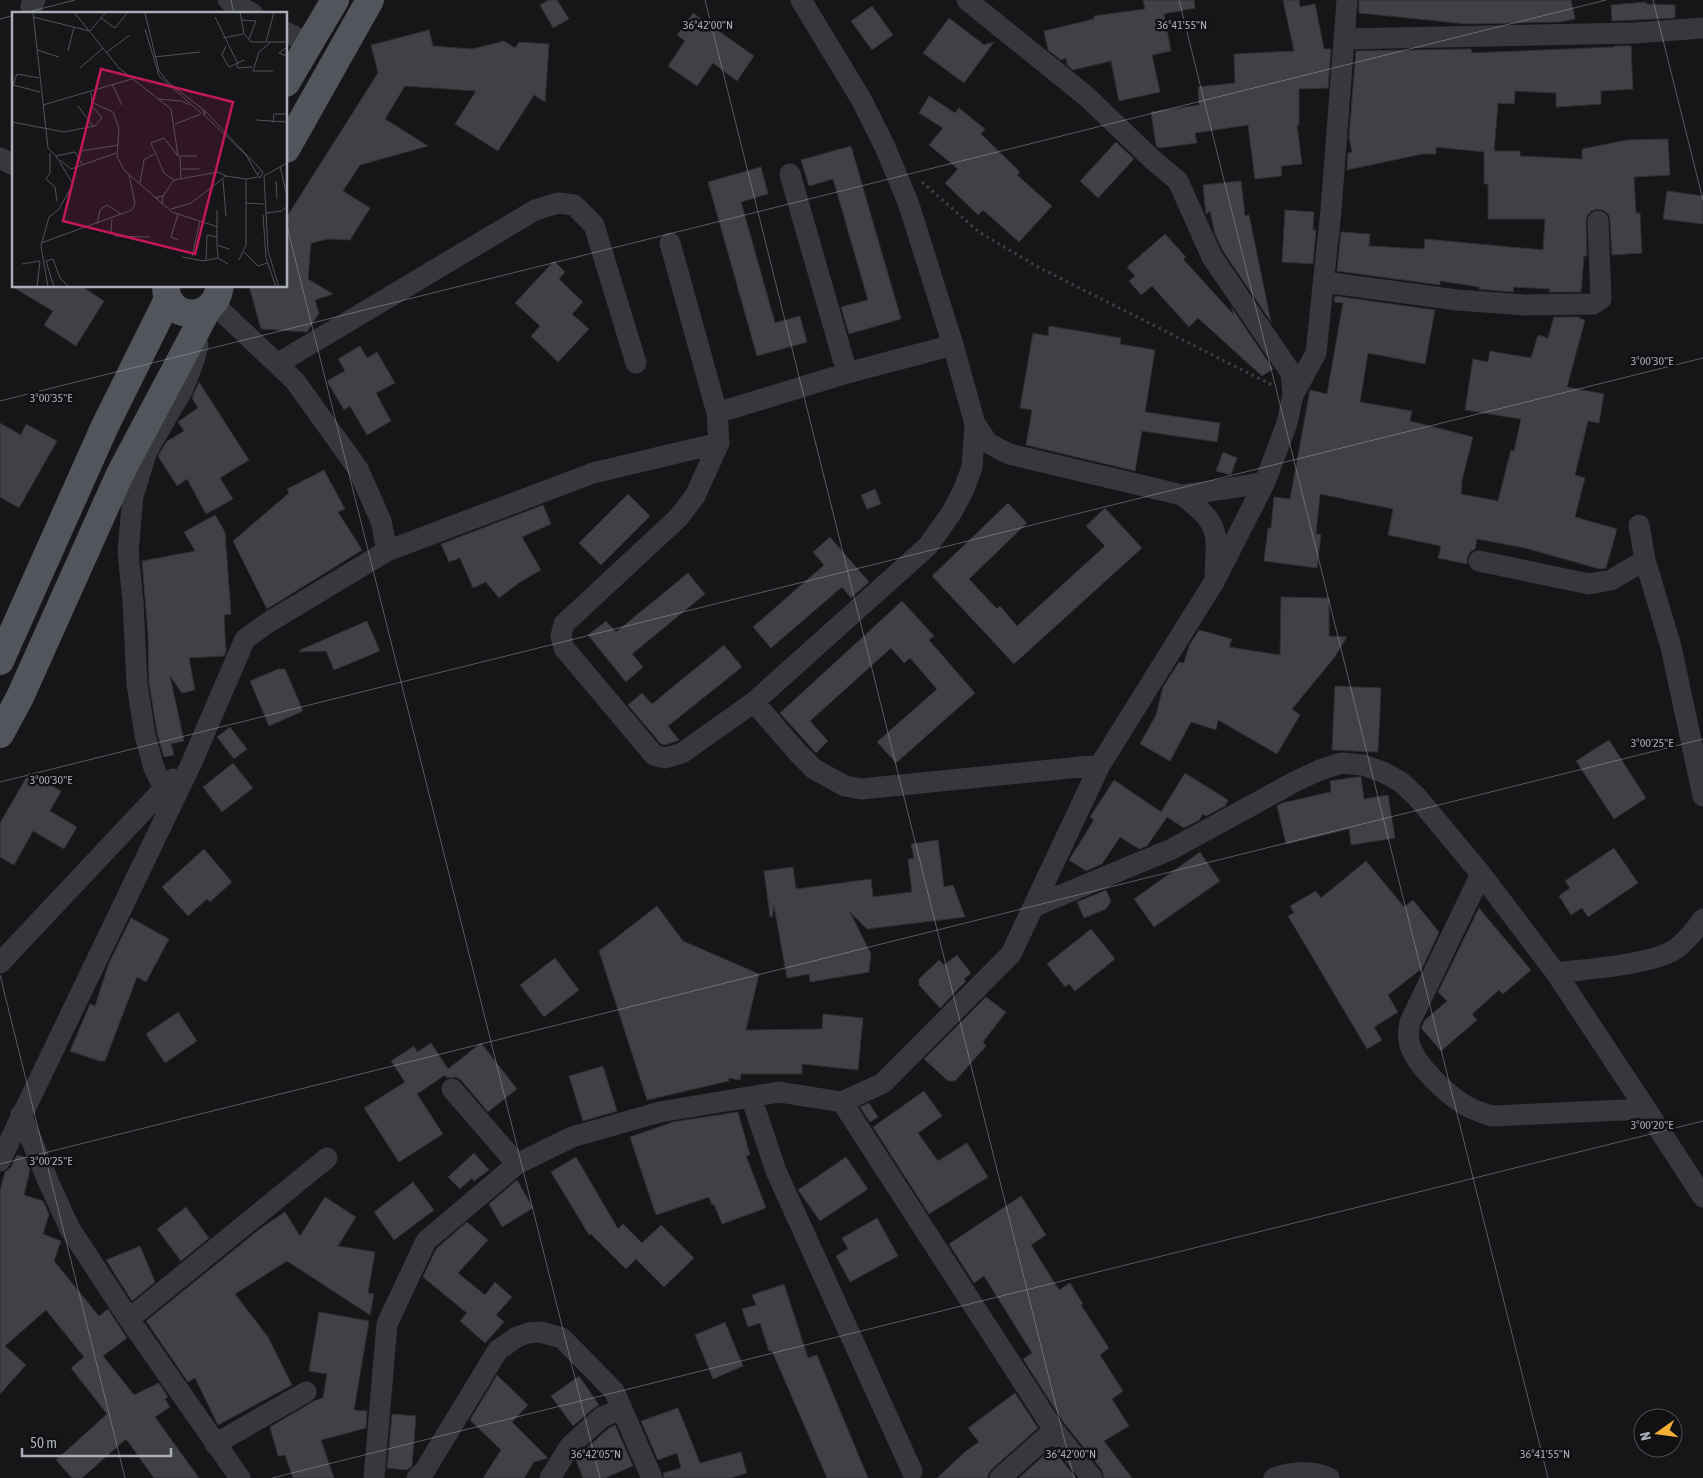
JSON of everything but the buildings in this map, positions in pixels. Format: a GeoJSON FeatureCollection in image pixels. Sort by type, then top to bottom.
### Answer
{"type":"FeatureCollection","features":[{"type":"Feature","properties":{"kind":"main road"},"geometry":{"type":"LineString","coordinates":[[288,76],[298,38],[335,0]]}},
{"type":"Feature","properties":{"kind":"main road"},"geometry":{"type":"LineString","coordinates":[[288,145],[370,0]]}},
{"type":"Feature","properties":{"kind":"main road"},"geometry":{"type":"LineString","coordinates":[[167,292],[174,307],[184,312],[193,314],[212,302]]}},
{"type":"Feature","properties":{"kind":"main road"},"geometry":{"type":"LineString","coordinates":[[0,661],[167,292]]}},
{"type":"Feature","properties":{"kind":"main road"},"geometry":{"type":"LineString","coordinates":[[0,734],[24,689],[120,474],[212,302]]}},
{"type":"Feature","properties":{"kind":"street"},"geometry":{"type":"LineString","coordinates":[[32,12],[31,6],[35,0]]}},
{"type":"Feature","properties":{"kind":"street"},"geometry":{"type":"LineString","coordinates":[[228,0],[249,12]]}},
{"type":"Feature","properties":{"kind":"street"},"geometry":{"type":"LineString","coordinates":[[801,0],[861,99],[908,202],[975,424],[988,443],[1009,454],[1182,496],[1209,518],[1214,529],[1217,547],[1214,582]]}},
{"type":"Feature","properties":{"kind":"street"},"geometry":{"type":"LineString","coordinates":[[967,0],[1086,96],[1178,181],[1212,257],[1291,373],[1293,395]]}},
{"type":"Feature","properties":{"kind":"street"},"geometry":{"type":"LineString","coordinates":[[374,1478],[387,1324],[426,1241],[517,1164],[572,1137],[660,1112],[779,1092],[842,1102],[883,1083],[1010,954],[1035,906],[1100,765],[1214,582],[1265,482],[1287,423],[1293,395],[1316,353],[1332,210],[1347,0]]}},
{"type":"Feature","properties":{"kind":"street"},"geometry":{"type":"LineString","coordinates":[[1344,39],[1635,33],[1703,28]]}},
{"type":"Feature","properties":{"kind":"street"},"geometry":{"type":"LineString","coordinates":[[0,158],[12,164]]}},
{"type":"Feature","properties":{"kind":"street"},"geometry":{"type":"LineString","coordinates":[[790,174],[847,373]]}},
{"type":"Feature","properties":{"kind":"street"},"geometry":{"type":"LineString","coordinates":[[277,364],[535,210],[558,203],[574,205],[594,225],[636,363]]}},
{"type":"Feature","properties":{"kind":"street"},"geometry":{"type":"LineString","coordinates":[[1324,282],[1467,301],[1525,305],[1593,304],[1601,299],[1598,221]]}},
{"type":"Feature","properties":{"kind":"street"},"geometry":{"type":"LineString","coordinates":[[670,243],[717,413],[719,444],[695,496],[678,518],[564,624],[561,636],[564,648],[654,755],[665,758],[682,753],[754,702],[928,546],[952,512],[964,489],[972,467],[975,424]]}},
{"type":"Feature","properties":{"kind":"street"},"geometry":{"type":"LineString","coordinates":[[168,795],[154,768],[145,736],[137,684],[133,602],[128,552],[132,496],[148,451],[186,382],[212,302],[295,381],[358,469],[381,521],[387,551]]}},
{"type":"Feature","properties":{"kind":"street"},"geometry":{"type":"LineString","coordinates":[[717,413],[847,373],[953,346]]}},
{"type":"Feature","properties":{"kind":"street"},"geometry":{"type":"LineString","coordinates":[[0,963],[168,795],[192,762],[244,639],[387,551],[593,473],[719,444]]}},
{"type":"Feature","properties":{"kind":"street"},"geometry":{"type":"LineString","coordinates":[[1182,496],[1265,482]]}},
{"type":"Feature","properties":{"kind":"street"},"geometry":{"type":"LineString","coordinates":[[1639,524],[1645,560],[1671,647],[1703,796]]}},
{"type":"Feature","properties":{"kind":"street"},"geometry":{"type":"LineString","coordinates":[[1479,561],[1589,584],[1611,580],[1645,560]]}},
{"type":"Feature","properties":{"kind":"street"},"geometry":{"type":"LineString","coordinates":[[754,702],[814,769],[845,786],[861,788],[1100,765]]}},
{"type":"Feature","properties":{"kind":"street"},"geometry":{"type":"LineString","coordinates":[[1035,906],[1172,849],[1296,781],[1320,770],[1342,763],[1376,770],[1402,782],[1417,797],[1481,874],[1556,973],[1703,1197]]}},
{"type":"Feature","properties":{"kind":"street"},"geometry":{"type":"LineString","coordinates":[[0,1161],[168,795]]}},
{"type":"Feature","properties":{"kind":"street"},"geometry":{"type":"LineString","coordinates":[[1481,874],[1410,1022],[1408,1039],[1414,1055],[1434,1079],[1464,1104],[1492,1116],[1646,1109]]}},
{"type":"Feature","properties":{"kind":"street"},"geometry":{"type":"LineString","coordinates":[[1556,973],[1651,960],[1676,949],[1698,927],[1703,919]]}},
{"type":"Feature","properties":{"kind":"street"},"geometry":{"type":"LineString","coordinates":[[452,1089],[517,1164]]}},
{"type":"Feature","properties":{"kind":"street"},"geometry":{"type":"LineString","coordinates":[[752,1097],[776,1171],[912,1471]]}},
{"type":"Feature","properties":{"kind":"street"},"geometry":{"type":"LineString","coordinates":[[842,1102],[1054,1430],[1092,1478]]}},
{"type":"Feature","properties":{"kind":"street"},"geometry":{"type":"LineString","coordinates":[[21,1114],[70,1229],[129,1319],[237,1476]]}},
{"type":"Feature","properties":{"kind":"street"},"geometry":{"type":"LineString","coordinates":[[129,1319],[328,1158]]}},
{"type":"Feature","properties":{"kind":"street"},"geometry":{"type":"LineString","coordinates":[[417,1478],[425,1470],[498,1350],[517,1337],[540,1332],[562,1338],[614,1391],[652,1478]]}},
{"type":"Feature","properties":{"kind":"street"},"geometry":{"type":"LineString","coordinates":[[216,1444],[306,1392]]}},
{"type":"Feature","properties":{"kind":"street"},"geometry":{"type":"LineString","coordinates":[[550,1478],[570,1446],[602,1417],[622,1409]]}},
{"type":"Feature","properties":{"kind":"street"},"geometry":{"type":"LineString","coordinates":[[1000,1478],[1054,1430]]}},
{"type":"Feature","properties":{"kind":"street"},"geometry":{"type":"LineString","coordinates":[[1274,1478],[1284,1474],[1301,1472],[1318,1473],[1329,1478]]}},
{"type":"Feature","properties":{"kind":"path"},"geometry":{"type":"LineString","coordinates":[[919,179],[979,232],[1038,267],[1293,395]]}}]}
